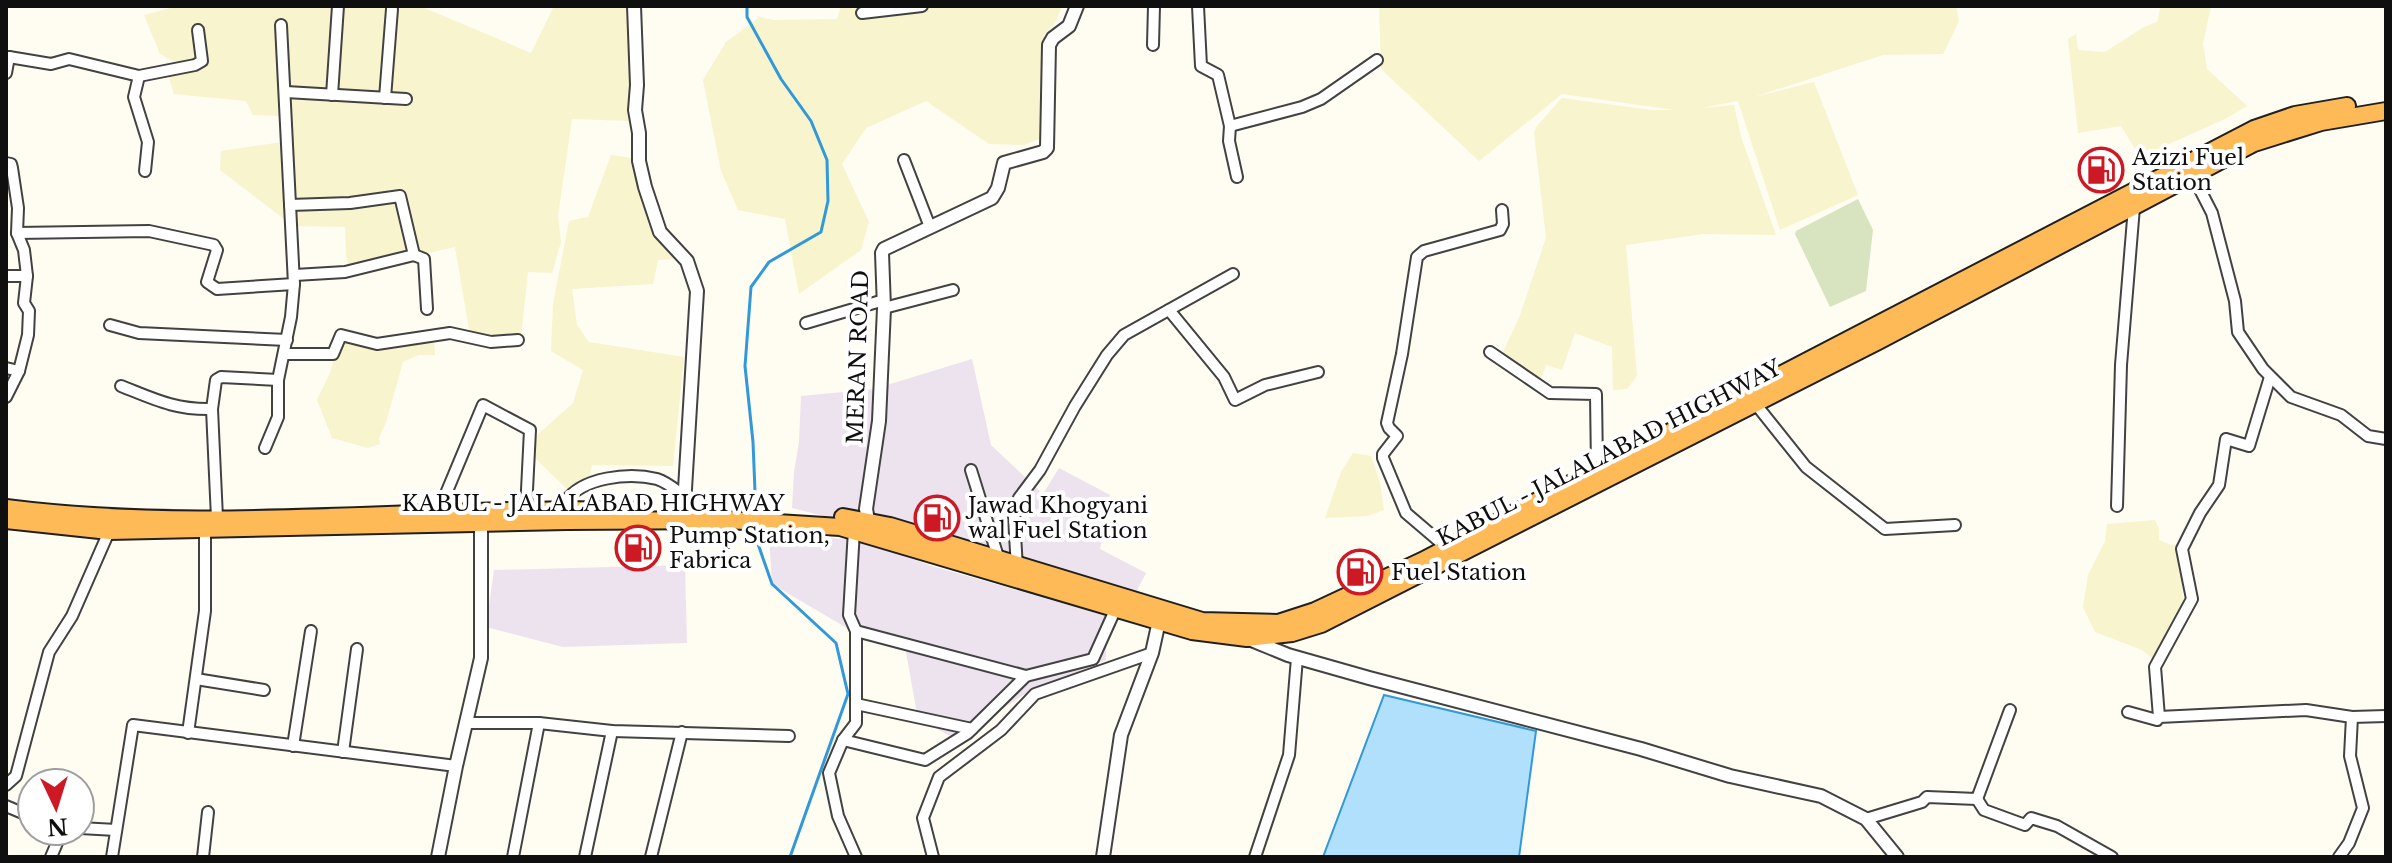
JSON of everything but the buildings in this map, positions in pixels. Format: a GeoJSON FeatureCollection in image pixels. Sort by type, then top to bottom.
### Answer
{"type":"FeatureCollection","features":[{"type":"Feature","properties":{"kind":"highway","name":"KABUL - JALALABAD HIGHWAY"},"geometry":{"type":"LineString","coordinates":[[1875,334],[2134,207],[2254,129],[2295,115],[2386,100]]}},
{"type":"Feature","properties":{"kind":"highway","name":"KABUL - JALALABAD HIGHWAY"},"geometry":{"type":"LineString","coordinates":[[6,520],[112,525],[211,524],[481,519],[684,510],[727,516],[818,520],[999,559],[1013,574],[1202,621],[1278,623],[1380,587],[1759,395],[2189,169],[2283,132],[2386,111]]}},
{"type":"Feature","properties":{"kind":"highway","name":"KABUL - JALALABAD HIGHWAY"},"geometry":{"type":"LineString","coordinates":[[864,528],[1192,631],[1247,638],[1292,633],[1321,624],[1447,548],[1597,469],[1630,460]]}},
{"type":"Feature","properties":{"kind":"highway","name":"KABUL - JALALABAD HIGHWAY"},"geometry":{"type":"LineString","coordinates":[[6,508],[112,525]]}},
{"type":"Feature","properties":{"kind":"highway","name":"KABUL - JALALABAD HIGHWAY"},"geometry":{"type":"LineString","coordinates":[[481,519],[526,510],[566,515]]}},
{"type":"Feature","properties":{"kind":"street"},"geometry":{"type":"LineString","coordinates":[[332,95],[338,6]]}},
{"type":"Feature","properties":{"kind":"street"},"geometry":{"type":"LineString","coordinates":[[634,6],[639,161],[660,232],[687,261],[697,291],[684,510]]}},
{"type":"Feature","properties":{"kind":"street"},"geometry":{"type":"LineString","coordinates":[[862,13],[922,6]]}},
{"type":"Feature","properties":{"kind":"street","name":"MERAN ROAD"},"geometry":{"type":"LineString","coordinates":[[864,528],[879,421],[884,304],[882,253],[884,249],[992,198],[998,188],[1004,163],[1043,152],[1047,148],[1049,45],[1069,26],[1077,6]]}},
{"type":"Feature","properties":{"kind":"street"},"geometry":{"type":"LineString","coordinates":[[1153,45],[1154,6]]}},
{"type":"Feature","properties":{"kind":"street"},"geometry":{"type":"LineString","coordinates":[[1198,6],[1201,66],[1218,75],[1230,126],[1229,141],[1237,177]]}},
{"type":"Feature","properties":{"kind":"street"},"geometry":{"type":"LineString","coordinates":[[385,98],[392,9]]}},
{"type":"Feature","properties":{"kind":"street"},"geometry":{"type":"LineString","coordinates":[[265,448],[278,417],[278,380],[287,340],[294,280],[281,25]]}},
{"type":"Feature","properties":{"kind":"street"},"geometry":{"type":"LineString","coordinates":[[6,73],[7,57],[51,64],[69,59],[139,76],[195,65],[202,61],[198,30]]}},
{"type":"Feature","properties":{"kind":"street"},"geometry":{"type":"LineString","coordinates":[[1230,126],[1283,114],[1312,103],[1377,60]]}},
{"type":"Feature","properties":{"kind":"street"},"geometry":{"type":"LineString","coordinates":[[139,76],[134,97],[148,142],[145,171]]}},
{"type":"Feature","properties":{"kind":"street"},"geometry":{"type":"LineString","coordinates":[[286,92],[406,99]]}},
{"type":"Feature","properties":{"kind":"street"},"geometry":{"type":"LineString","coordinates":[[904,160],[930,227]]}},
{"type":"Feature","properties":{"kind":"street"},"geometry":{"type":"LineString","coordinates":[[6,163],[11,164],[12,168],[18,208],[17,233],[24,250],[27,276],[24,303],[29,311],[28,335],[19,371],[6,397]]}},
{"type":"Feature","properties":{"kind":"street"},"geometry":{"type":"LineString","coordinates":[[2189,169],[2212,213],[2235,301],[2238,332],[2270,377],[2291,397],[2341,415],[2368,436],[2386,439]]}},
{"type":"Feature","properties":{"kind":"street"},"geometry":{"type":"LineString","coordinates":[[290,205],[350,203],[400,196],[414,255]]}},
{"type":"Feature","properties":{"kind":"street"},"geometry":{"type":"LineString","coordinates":[[2117,506],[2121,365],[2134,207]]}},
{"type":"Feature","properties":{"kind":"street"},"geometry":{"type":"LineString","coordinates":[[1447,548],[1406,513],[1383,458],[1397,436],[1387,423],[1402,354],[1417,257],[1424,251],[1500,230],[1502,210]]}},
{"type":"Feature","properties":{"kind":"street"},"geometry":{"type":"LineString","coordinates":[[17,233],[149,231],[214,245],[217,250],[207,282],[217,289],[345,272],[414,255],[424,259],[427,309]]}},
{"type":"Feature","properties":{"kind":"street"},"geometry":{"type":"LineString","coordinates":[[1013,574],[1014,518],[1019,498],[1040,470],[1075,406],[1115,345],[1124,335],[1233,274]]}},
{"type":"Feature","properties":{"kind":"street"},"geometry":{"type":"LineString","coordinates":[[6,276],[27,276]]}},
{"type":"Feature","properties":{"kind":"street"},"geometry":{"type":"LineString","coordinates":[[806,323],[953,290]]}},
{"type":"Feature","properties":{"kind":"street"},"geometry":{"type":"LineString","coordinates":[[1169,310],[1224,377],[1235,400],[1265,385],[1318,372]]}},
{"type":"Feature","properties":{"kind":"street"},"geometry":{"type":"LineString","coordinates":[[110,325],[139,333],[287,340]]}},
{"type":"Feature","properties":{"kind":"street"},"geometry":{"type":"LineString","coordinates":[[284,354],[333,354],[341,335],[377,344],[450,333],[491,342],[518,340]]}},
{"type":"Feature","properties":{"kind":"street"},"geometry":{"type":"LineString","coordinates":[[1490,352],[1550,393],[1596,394],[1597,469]]}},
{"type":"Feature","properties":{"kind":"street"},"geometry":{"type":"LineString","coordinates":[[6,368],[19,371]]}},
{"type":"Feature","properties":{"kind":"street"},"geometry":{"type":"LineString","coordinates":[[2159,717],[2155,667],[2192,599],[2182,549],[2200,513],[2219,485],[2226,439],[2249,446],[2270,377]]}},
{"type":"Feature","properties":{"kind":"street"},"geometry":{"type":"LineString","coordinates":[[188,733],[205,611],[211,524],[212,409],[218,378],[278,380]]}},
{"type":"Feature","properties":{"kind":"street"},"geometry":{"type":"LineString","coordinates":[[121,386],[168,406],[212,409]]}},
{"type":"Feature","properties":{"kind":"street"},"geometry":{"type":"LineString","coordinates":[[1759,395],[1806,467],[1885,529],[1955,525]]}},
{"type":"Feature","properties":{"kind":"street"},"geometry":{"type":"LineString","coordinates":[[445,496],[483,405],[530,430],[526,510]]}},
{"type":"Feature","properties":{"kind":"street"},"geometry":{"type":"LineString","coordinates":[[971,470],[999,559]]}},
{"type":"Feature","properties":{"kind":"street"},"geometry":{"type":"LineString","coordinates":[[566,515],[565,502],[570,494],[601,480],[633,476],[660,479],[684,510]]}},
{"type":"Feature","properties":{"kind":"street"},"geometry":{"type":"LineString","coordinates":[[438,857],[481,658],[481,519]]}},
{"type":"Feature","properties":{"kind":"street"},"geometry":{"type":"LineString","coordinates":[[6,785],[16,776],[49,652],[72,616],[112,525]]}},
{"type":"Feature","properties":{"kind":"street"},"geometry":{"type":"LineString","coordinates":[[856,857],[838,816],[829,773],[843,740],[856,723],[856,631],[849,615],[864,528]]}},
{"type":"Feature","properties":{"kind":"street"},"geometry":{"type":"LineString","coordinates":[[856,631],[1026,676],[1093,659],[1116,608]]}},
{"type":"Feature","properties":{"kind":"street"},"geometry":{"type":"LineString","coordinates":[[1103,857],[1121,735],[1152,653],[1159,621]]}},
{"type":"Feature","properties":{"kind":"street"},"geometry":{"type":"LineString","coordinates":[[293,746],[311,631]]}},
{"type":"Feature","properties":{"kind":"street"},"geometry":{"type":"LineString","coordinates":[[1255,857],[1289,755],[1292,633]]}},
{"type":"Feature","properties":{"kind":"street"},"geometry":{"type":"LineString","coordinates":[[1247,638],[1293,656],[1641,749],[1730,776],[1821,796],[1866,819],[1897,857]]}},
{"type":"Feature","properties":{"kind":"street"},"geometry":{"type":"LineString","coordinates":[[343,752],[357,649]]}},
{"type":"Feature","properties":{"kind":"street"},"geometry":{"type":"LineString","coordinates":[[933,857],[923,818],[939,777],[1001,730],[1035,694],[1152,653]]}},
{"type":"Feature","properties":{"kind":"street"},"geometry":{"type":"LineString","coordinates":[[843,740],[925,760],[972,729],[1026,676]]}},
{"type":"Feature","properties":{"kind":"street"},"geometry":{"type":"LineString","coordinates":[[196,679],[264,690]]}},
{"type":"Feature","properties":{"kind":"street"},"geometry":{"type":"LineString","coordinates":[[856,704],[972,729]]}},
{"type":"Feature","properties":{"kind":"street"},"geometry":{"type":"LineString","coordinates":[[1977,799],[2010,710]]}},
{"type":"Feature","properties":{"kind":"street"},"geometry":{"type":"LineString","coordinates":[[2128,712],[2157,720],[2159,717],[2306,710],[2352,717],[2386,716]]}},
{"type":"Feature","properties":{"kind":"street"},"geometry":{"type":"LineString","coordinates":[[2339,857],[2349,843],[2363,808],[2350,756],[2352,717]]}},
{"type":"Feature","properties":{"kind":"street"},"geometry":{"type":"LineString","coordinates":[[467,723],[539,723],[612,731],[789,736]]}},
{"type":"Feature","properties":{"kind":"street"},"geometry":{"type":"LineString","coordinates":[[513,857],[539,723]]}},
{"type":"Feature","properties":{"kind":"street"},"geometry":{"type":"LineString","coordinates":[[112,857],[133,725],[456,766]]}},
{"type":"Feature","properties":{"kind":"street"},"geometry":{"type":"LineString","coordinates":[[585,857],[612,731]]}},
{"type":"Feature","properties":{"kind":"street"},"geometry":{"type":"LineString","coordinates":[[651,857],[682,732]]}},
{"type":"Feature","properties":{"kind":"street"},"geometry":{"type":"LineString","coordinates":[[1866,819],[1922,802],[1927,797],[1977,799]]}},
{"type":"Feature","properties":{"kind":"street"},"geometry":{"type":"LineString","coordinates":[[1977,799],[1984,810],[2025,825],[2031,818],[2057,826],[2112,857]]}},
{"type":"Feature","properties":{"kind":"street"},"geometry":{"type":"LineString","coordinates":[[203,857],[208,812]]}},
{"type":"Feature","properties":{"kind":"street"},"geometry":{"type":"LineString","coordinates":[[96,829],[116,830]]}},
{"type":"Feature","properties":{"kind":"shaded area"},"geometry":{"type":"Polygon","coordinates":[[[178,6],[420,6],[531,53],[554,6],[628,6],[631,20],[631,121],[572,119],[558,216],[561,242],[552,273],[528,272],[521,337],[470,335],[455,247],[350,271],[345,227],[293,226],[220,170],[221,151],[282,142],[281,116],[253,115],[246,101],[174,94],[169,78],[173,61],[160,54],[144,15],[178,6]]]}},
{"type":"Feature","properties":{"kind":"shaded area"},"geometry":{"type":"Polygon","coordinates":[[[841,6],[1062,6],[1055,23],[1044,35],[1044,137],[1024,145],[989,144],[926,101],[866,128],[842,164],[869,222],[861,250],[799,294],[785,219],[738,210],[721,171],[703,80],[726,42],[760,17],[774,20],[837,19],[841,6]]]}},
{"type":"Feature","properties":{"kind":"shaded area"},"geometry":{"type":"Polygon","coordinates":[[[1379,6],[1956,6],[1959,21],[1943,54],[1883,55],[1754,97],[1814,82],[1858,195],[1780,230],[1738,101],[1701,108],[1734,105],[1741,137],[1776,235],[1703,234],[1626,245],[1637,376],[1627,389],[1613,390],[1612,347],[1575,333],[1562,370],[1546,365],[1541,379],[1501,356],[1519,318],[1546,238],[1534,133],[1562,98],[1651,110],[1675,110],[1562,94],[1479,161],[1381,69],[1379,6]]]}},
{"type":"Feature","properties":{"kind":"shaded area"},"geometry":{"type":"Polygon","coordinates":[[[2161,6],[2211,6],[2203,44],[2207,69],[2247,106],[2140,157],[2121,126],[2078,133],[2068,39],[2076,34],[2078,50],[2105,52],[2157,22],[2161,6]]]}},
{"type":"Feature","properties":{"kind":"shaded area"},"geometry":{"type":"Polygon","coordinates":[[[611,155],[632,158],[653,224],[674,259],[658,260],[653,284],[572,289],[577,325],[589,342],[684,357],[673,466],[592,465],[589,479],[567,489],[524,447],[573,403],[583,370],[551,351],[553,304],[569,221],[588,217],[611,155]]]}},
{"type":"Feature","properties":{"kind":"shaded area"},"geometry":{"type":"Polygon","coordinates":[[[340,338],[367,341],[434,340],[435,355],[418,355],[403,362],[379,438],[380,444],[368,448],[332,438],[317,400],[330,373],[340,338]]]}},
{"type":"Feature","properties":{"kind":"shaded area"},"geometry":{"type":"Polygon","coordinates":[[[972,359],[991,445],[1043,494],[1059,468],[1110,495],[1100,549],[1146,573],[1135,594],[792,508],[801,396],[874,389],[972,359]]]}},
{"type":"Feature","properties":{"kind":"shaded area"},"geometry":{"type":"Polygon","coordinates":[[[1353,453],[1371,456],[1380,482],[1384,510],[1368,516],[1325,518],[1341,472],[1353,453]]]}},
{"type":"Feature","properties":{"kind":"shaded area"},"geometry":{"type":"Polygon","coordinates":[[[2155,520],[2159,540],[2171,545],[2180,544],[2183,602],[2153,659],[2142,650],[2095,632],[2083,607],[2088,575],[2105,541],[2107,524],[2155,520]]]}},
{"type":"Feature","properties":{"kind":"shaded area"},"geometry":{"type":"Polygon","coordinates":[[[769,534],[861,540],[932,566],[1107,616],[1106,660],[1025,694],[956,739],[918,719],[905,647],[857,634],[772,584],[769,534]]]}},
{"type":"Feature","properties":{"kind":"shaded area"},"geometry":{"type":"Polygon","coordinates":[[[685,565],[687,643],[563,647],[486,627],[494,570],[685,565]]]}},
{"type":"Feature","properties":{"kind":"green space"},"geometry":{"type":"Polygon","coordinates":[[[1858,199],[1873,230],[1866,291],[1830,307],[1795,234],[1858,199]]]}},
{"type":"Feature","properties":{"kind":"water"},"geometry":{"type":"Polygon","coordinates":[[[1384,695],[1536,731],[1519,857],[1323,857],[1384,695]]]}},
{"type":"Feature","properties":{"kind":"waterway"},"geometry":{"type":"LineString","coordinates":[[747,6],[747,17],[781,79],[811,121],[827,160],[828,201],[821,232],[769,262],[751,287],[745,366],[753,442],[756,516]]}},
{"type":"Feature","properties":{"kind":"waterway"},"geometry":{"type":"LineString","coordinates":[[757,527],[758,544],[772,584],[836,643],[848,694],[790,857]]}},
{"type":"Feature","properties":{"kind":"place","name":"Azizi Fuel Station"},"geometry":{"type":"Point","coordinates":[2101,170]}},
{"type":"Feature","properties":{"kind":"place","name":"Jawad Khogyani wal Fuel Station"},"geometry":{"type":"Point","coordinates":[937,518]}},
{"type":"Feature","properties":{"kind":"place","name":"Pump Station, Fabrica"},"geometry":{"type":"Point","coordinates":[638,548]}},
{"type":"Feature","properties":{"kind":"place","name":"Fuel Station"},"geometry":{"type":"Point","coordinates":[1360,572]}}]}
